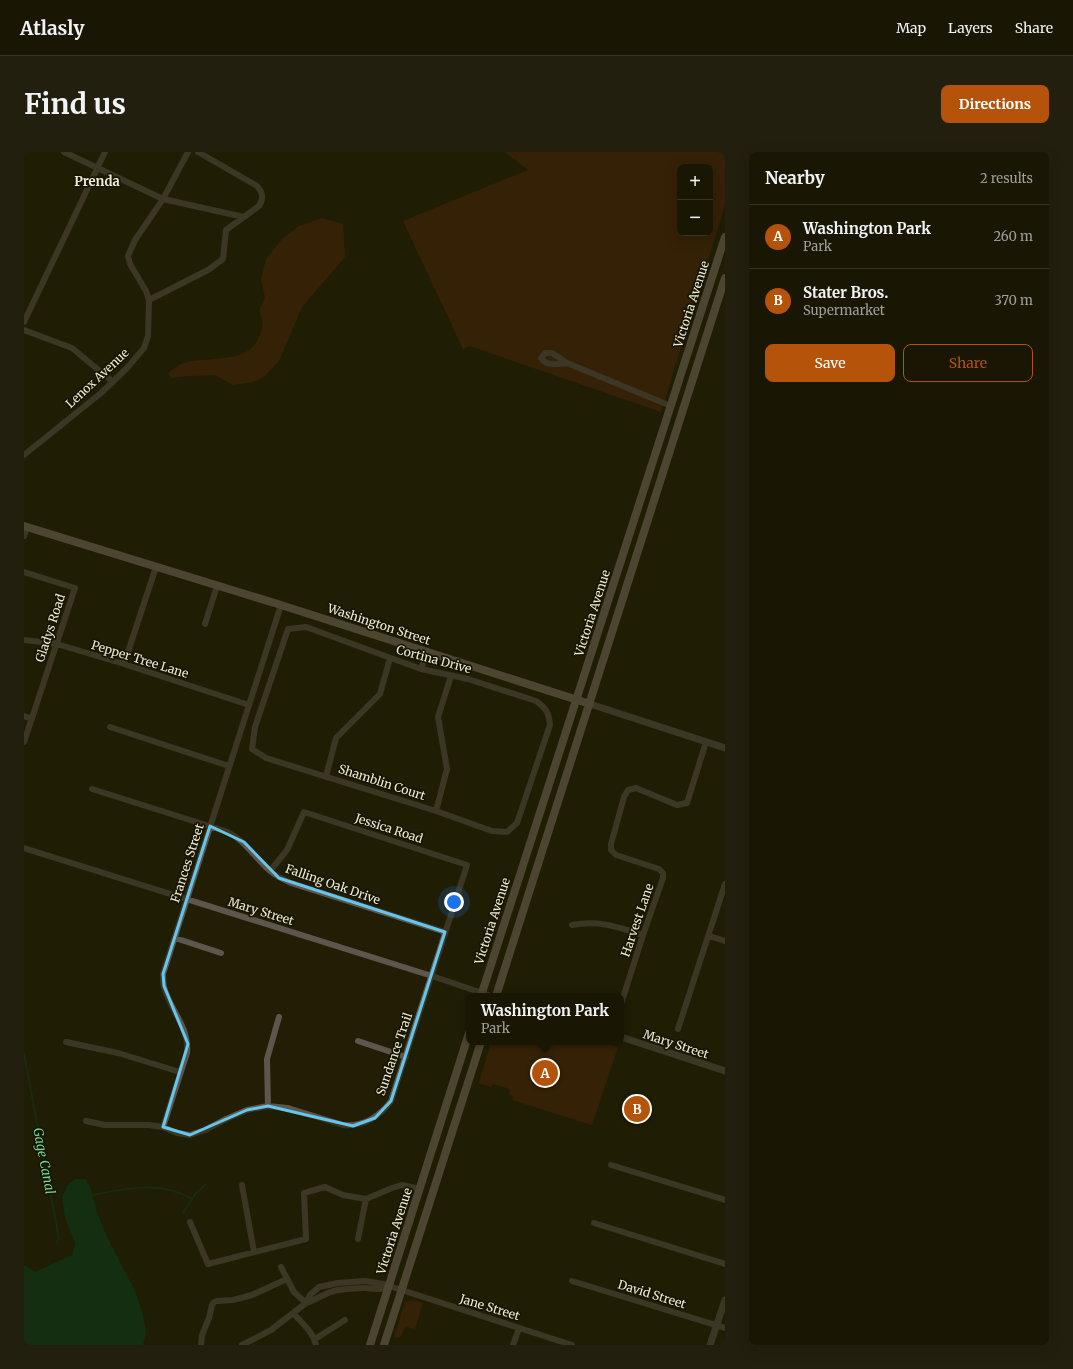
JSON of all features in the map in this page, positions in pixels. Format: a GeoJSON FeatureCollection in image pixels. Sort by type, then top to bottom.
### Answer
{"type":"FeatureCollection","features":[{"type":"Feature","properties":{"kind":"main road","name":"Victoria Avenue"},"geometry":{"type":"LineString","coordinates":[[482,993],[725,237]]}},
{"type":"Feature","properties":{"kind":"main road","name":"Victoria Avenue"},"geometry":{"type":"LineString","coordinates":[[497,993],[725,278]]}},
{"type":"Feature","properties":{"kind":"main road","name":"Washington Street"},"geometry":{"type":"LineString","coordinates":[[26,526],[281,605],[590,704]]}},
{"type":"Feature","properties":{"kind":"main road","name":"Victoria Avenue"},"geometry":{"type":"LineString","coordinates":[[370,1345],[466,1043]]}},
{"type":"Feature","properties":{"kind":"main road","name":"Victoria Avenue"},"geometry":{"type":"LineString","coordinates":[[384,1345],[480,1045]]}},
{"type":"Feature","properties":{"kind":"street"},"geometry":{"type":"LineString","coordinates":[[64,152],[163,199],[244,217]]}},
{"type":"Feature","properties":{"kind":"street"},"geometry":{"type":"LineString","coordinates":[[24,322],[105,152]]}},
{"type":"Feature","properties":{"kind":"street","name":"Lenox Avenue"},"geometry":{"type":"LineString","coordinates":[[24,454],[87,406],[138,356],[146,343],[149,300],[146,291],[130,264],[128,256],[135,240],[163,199],[188,152]]}},
{"type":"Feature","properties":{"kind":"street"},"geometry":{"type":"LineString","coordinates":[[149,300],[208,270],[223,259],[226,230],[260,206],[262,200],[262,192],[257,186],[198,152]]}},
{"type":"Feature","properties":{"kind":"street"},"geometry":{"type":"LineString","coordinates":[[24,330],[72,348],[113,382]]}},
{"type":"Feature","properties":{"kind":"street"},"geometry":{"type":"LineString","coordinates":[[567,363],[671,406]]}},
{"type":"Feature","properties":{"kind":"street"},"geometry":{"type":"LineString","coordinates":[[24,536],[26,526]]}},
{"type":"Feature","properties":{"kind":"street"},"geometry":{"type":"LineString","coordinates":[[124,664],[156,567]]}},
{"type":"Feature","properties":{"kind":"street","name":"Gladys Road"},"geometry":{"type":"LineString","coordinates":[[24,572],[75,588],[24,742]]}},
{"type":"Feature","properties":{"kind":"street"},"geometry":{"type":"LineString","coordinates":[[205,624],[217,586]]}},
{"type":"Feature","properties":{"kind":"street","name":"Frances Street"},"geometry":{"type":"LineString","coordinates":[[163,1127],[187,1052],[188,1044],[164,986],[163,974],[281,605]]}},
{"type":"Feature","properties":{"kind":"street","name":"Cortina Drive"},"geometry":{"type":"LineString","coordinates":[[252,749],[254,727],[288,629],[306,627],[421,669],[468,679],[536,701],[544,706],[548,711],[550,724],[517,823],[507,832]]}},
{"type":"Feature","properties":{"kind":"street","name":"Pepper Tree Lane"},"geometry":{"type":"LineString","coordinates":[[24,640],[57,644],[124,664],[249,705]]}},
{"type":"Feature","properties":{"kind":"street"},"geometry":{"type":"LineString","coordinates":[[421,669],[427,652]]}},
{"type":"Feature","properties":{"kind":"street"},"geometry":{"type":"LineString","coordinates":[[326,776],[336,738],[380,694],[390,658]]}},
{"type":"Feature","properties":{"kind":"street"},"geometry":{"type":"LineString","coordinates":[[436,811],[447,769],[438,717],[451,676]]}},
{"type":"Feature","properties":{"kind":"street","name":"Washington Street"},"geometry":{"type":"LineString","coordinates":[[590,704],[725,748]]}},
{"type":"Feature","properties":{"kind":"street"},"geometry":{"type":"LineString","coordinates":[[24,716],[32,719]]}},
{"type":"Feature","properties":{"kind":"street"},"geometry":{"type":"LineString","coordinates":[[110,727],[229,766]]}},
{"type":"Feature","properties":{"kind":"street","name":"Harvest Lane"},"geometry":{"type":"LineString","coordinates":[[624,994],[642,935],[663,878],[659,869],[616,855],[611,850],[611,844],[624,797],[628,790],[636,788],[677,805],[687,803],[706,742]]}},
{"type":"Feature","properties":{"kind":"street","name":"Shamblin Court"},"geometry":{"type":"LineString","coordinates":[[252,749],[266,758],[436,811],[492,831],[507,832]]}},
{"type":"Feature","properties":{"kind":"street","name":"Falling Oak Drive"},"geometry":{"type":"LineString","coordinates":[[92,789],[228,832],[244,842],[260,862],[270,871],[279,878],[291,883],[445,932]]}},
{"type":"Feature","properties":{"kind":"street","name":"Jessica Road"},"geometry":{"type":"LineString","coordinates":[[270,871],[287,850],[304,812],[467,865]]}},
{"type":"Feature","properties":{"kind":"street","name":"Mary Street"},"geometry":{"type":"LineString","coordinates":[[24,848],[432,976],[476,993]]}},
{"type":"Feature","properties":{"kind":"street","name":"Sundance Trail"},"geometry":{"type":"LineString","coordinates":[[86,1121],[104,1125],[149,1125],[163,1127],[177,1133],[190,1135],[205,1130],[247,1110],[268,1106],[288,1108],[344,1125],[353,1126],[366,1123],[384,1111],[391,1101],[406,1057],[467,865]]}},
{"type":"Feature","properties":{"kind":"street"},"geometry":{"type":"LineString","coordinates":[[678,1029],[725,884]]}},
{"type":"Feature","properties":{"kind":"street"},"geometry":{"type":"LineString","coordinates":[[572,925],[598,922],[642,935]]}},
{"type":"Feature","properties":{"kind":"street"},"geometry":{"type":"LineString","coordinates":[[709,936],[725,941]]}},
{"type":"Feature","properties":{"kind":"street"},"geometry":{"type":"LineString","coordinates":[[175,938],[221,953]]}},
{"type":"Feature","properties":{"kind":"street"},"geometry":{"type":"LineString","coordinates":[[268,1106],[267,1059],[279,1017]]}},
{"type":"Feature","properties":{"kind":"street","name":"Mary Street"},"geometry":{"type":"LineString","coordinates":[[624,1039],[725,1070]]}},
{"type":"Feature","properties":{"kind":"street"},"geometry":{"type":"LineString","coordinates":[[358,1041],[406,1057]]}},
{"type":"Feature","properties":{"kind":"street"},"geometry":{"type":"LineString","coordinates":[[66,1042],[118,1053],[180,1072]]}},
{"type":"Feature","properties":{"kind":"street"},"geometry":{"type":"LineString","coordinates":[[611,1165],[725,1200]]}},
{"type":"Feature","properties":{"kind":"street"},"geometry":{"type":"LineString","coordinates":[[242,1185],[254,1252]]}},
{"type":"Feature","properties":{"kind":"street"},"geometry":{"type":"LineString","coordinates":[[190,1222],[208,1264],[306,1239],[304,1193],[325,1187],[343,1195],[366,1199],[392,1188],[402,1186],[420,1189]]}},
{"type":"Feature","properties":{"kind":"street"},"geometry":{"type":"LineString","coordinates":[[358,1239],[366,1199]]}},
{"type":"Feature","properties":{"kind":"street"},"geometry":{"type":"LineString","coordinates":[[594,1223],[725,1264]]}},
{"type":"Feature","properties":{"kind":"street"},"geometry":{"type":"LineString","coordinates":[[282,1267],[294,1292],[306,1303]]}},
{"type":"Feature","properties":{"kind":"street"},"geometry":{"type":"LineString","coordinates":[[201,1345],[202,1335],[214,1302],[233,1300],[252,1295],[287,1279]]}},
{"type":"Feature","properties":{"kind":"street","name":"Jane Street"},"geometry":{"type":"LineString","coordinates":[[242,1345],[271,1330],[294,1314],[306,1303],[310,1295],[319,1288],[338,1283],[365,1281],[375,1282],[401,1290],[572,1345]]}},
{"type":"Feature","properties":{"kind":"street","name":"David Street"},"geometry":{"type":"LineString","coordinates":[[572,1281],[725,1328]]}},
{"type":"Feature","properties":{"kind":"street"},"geometry":{"type":"LineString","coordinates":[[710,1345],[725,1300]]}},
{"type":"Feature","properties":{"kind":"street"},"geometry":{"type":"LineString","coordinates":[[294,1314],[306,1327],[315,1342],[344,1320]]}},
{"type":"Feature","properties":{"kind":"street"},"geometry":{"type":"LineString","coordinates":[[513,1345],[519,1328]]}},
{"type":"Feature","properties":{"kind":"highlighted area"},"geometry":{"type":"Polygon","coordinates":[[[210,826],[244,842],[279,878],[445,932],[391,1101],[375,1118],[353,1126],[268,1106],[247,1110],[190,1135],[163,1127],[188,1044],[164,986],[163,974],[210,826]]]}},
{"type":"Feature","properties":{"kind":"shaded area"},"geometry":{"type":"Polygon","coordinates":[[[505,152],[725,152],[725,205],[661,412],[470,346],[463,349],[403,221],[528,170],[505,152]]]}},
{"type":"Feature","properties":{"kind":"shaded area"},"geometry":{"type":"Polygon","coordinates":[[[322,218],[343,224],[345,257],[302,307],[279,361],[265,376],[253,382],[233,385],[215,375],[171,378],[168,373],[183,363],[237,356],[254,346],[263,326],[259,311],[265,298],[261,279],[266,259],[283,238],[299,226],[322,218]]]}},
{"type":"Feature","properties":{"kind":"shaded area"},"geometry":{"type":"Polygon","coordinates":[[[490,1045],[612,1045],[618,1047],[592,1125],[512,1100],[513,1096],[509,1095],[510,1089],[493,1084],[491,1087],[479,1083],[490,1045]]]}},
{"type":"Feature","properties":{"kind":"shaded area"},"geometry":{"type":"Polygon","coordinates":[[[76,1179],[85,1179],[91,1190],[97,1213],[107,1237],[135,1291],[143,1315],[146,1332],[143,1345],[24,1345],[24,1265],[35,1272],[72,1255],[75,1243],[65,1217],[62,1197],[67,1186],[76,1179]]]}},
{"type":"Feature","properties":{"kind":"shaded area"},"geometry":{"type":"Polygon","coordinates":[[[411,1300],[423,1303],[415,1329],[407,1327],[400,1338],[394,1337],[405,1302],[411,1300]]]}},
{"type":"Feature","properties":{"kind":"waterway","name":"Gage Canal"},"geometry":{"type":"LineString","coordinates":[[24,1054],[59,1239],[56,1243]]}},
{"type":"Feature","properties":{"kind":"waterway"},"geometry":{"type":"LineString","coordinates":[[183,1213],[196,1193],[206,1184]]}},
{"type":"Feature","properties":{"kind":"waterway"},"geometry":{"type":"LineString","coordinates":[[92,1195],[130,1189],[155,1188],[180,1193],[192,1199]]}},
{"type":"Feature","properties":{"kind":"place","name":"Washington Park"},"geometry":{"type":"Point","coordinates":[545,1073]}},
{"type":"Feature","properties":{"kind":"place","name":"Stater Bros."},"geometry":{"type":"Point","coordinates":[637,1109]}},
{"type":"Feature","properties":{"kind":"district","name":"Prenda"},"geometry":{"type":"Point","coordinates":[97,181]}}]}
